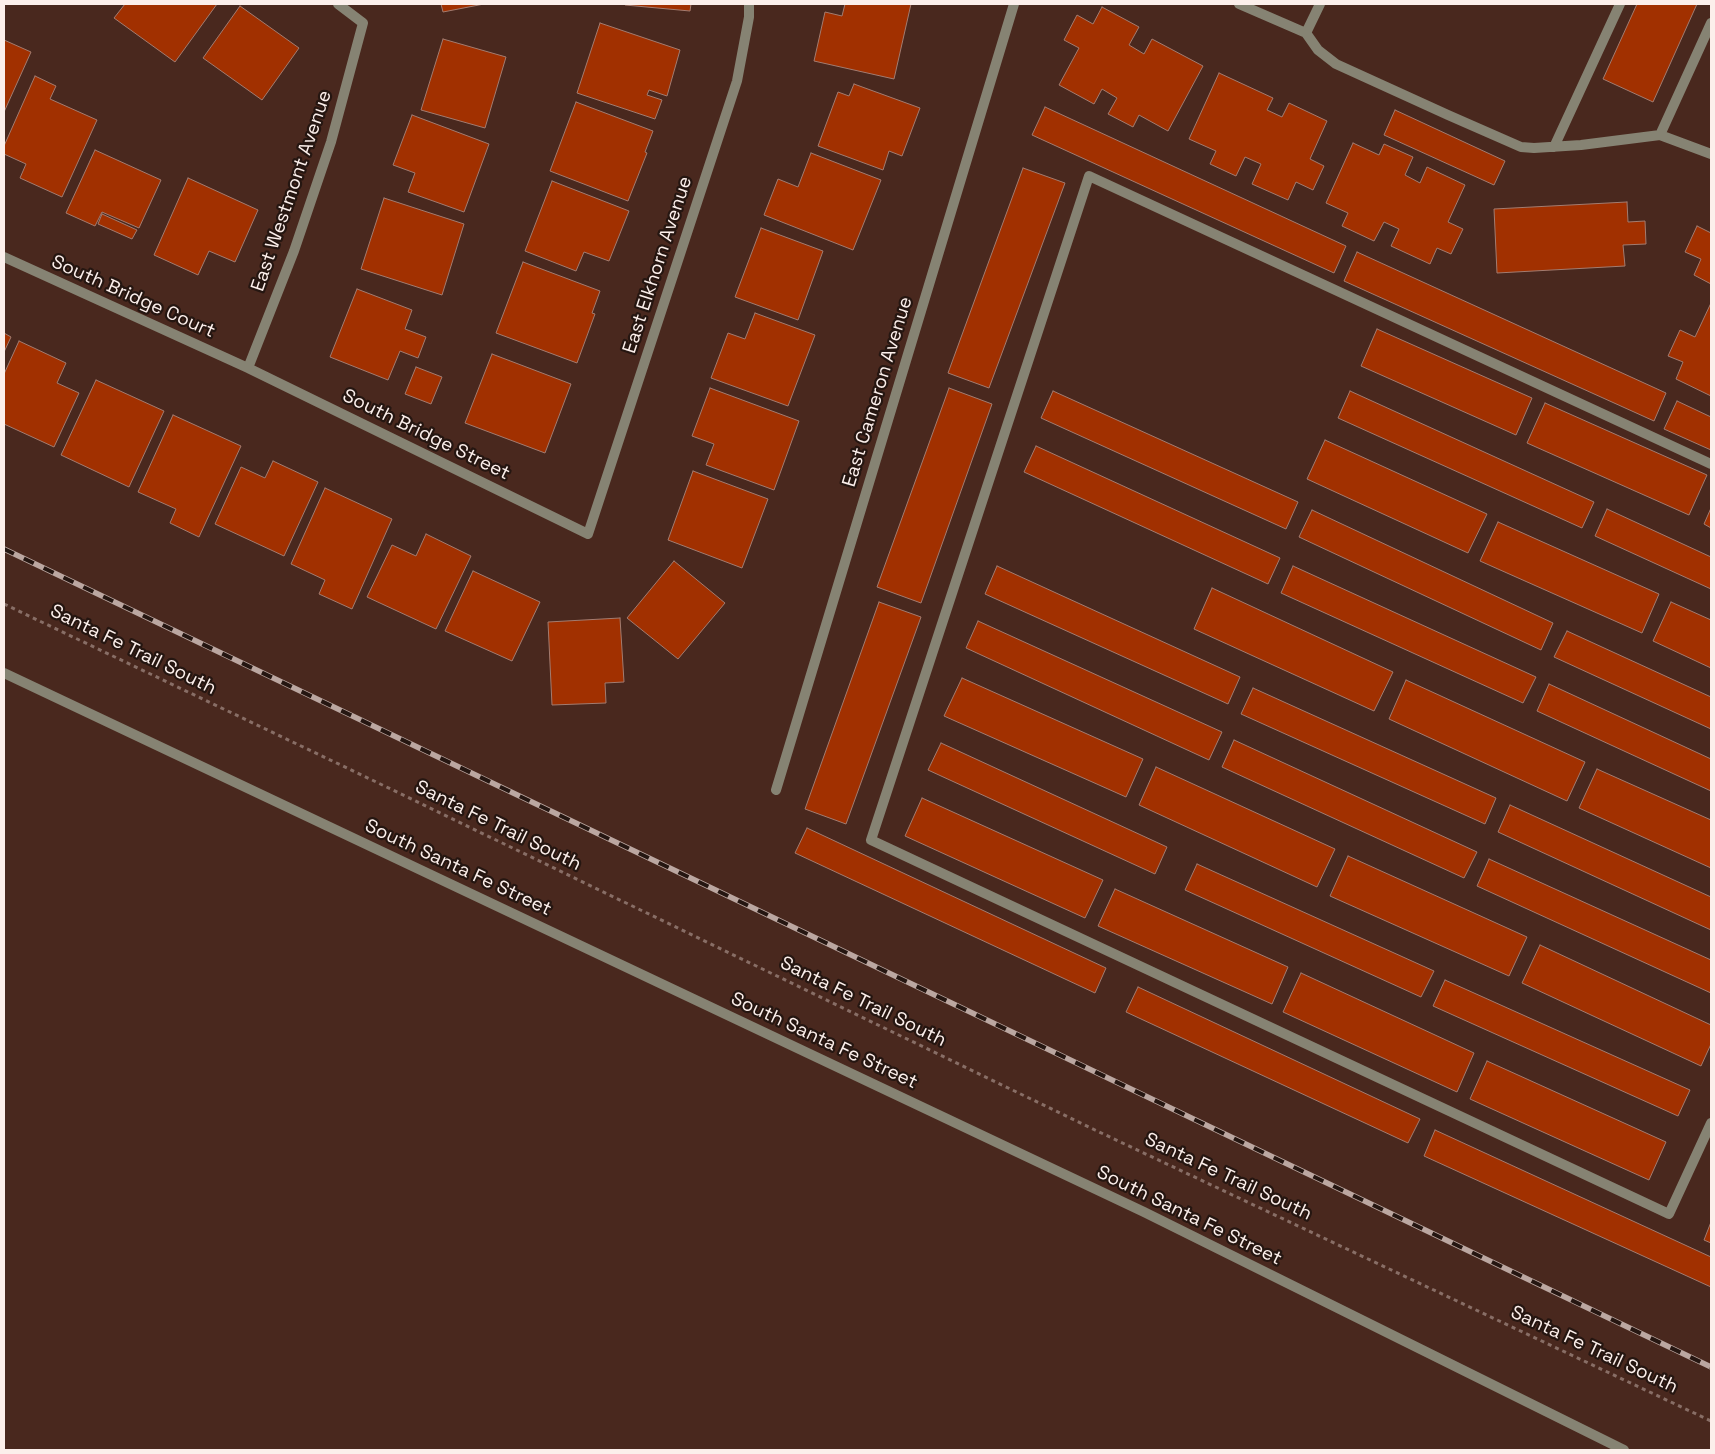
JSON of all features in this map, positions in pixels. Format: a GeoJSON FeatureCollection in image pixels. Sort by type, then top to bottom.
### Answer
{"type":"FeatureCollection","features":[{"type":"Feature","properties":{"kind":"street","name":"East Westmont Avenue"},"geometry":{"type":"LineString","coordinates":[[248,368],[294,250],[331,142],[363,23],[338,4]]}},
{"type":"Feature","properties":{"kind":"street","name":"East Elkhorn Avenue"},"geometry":{"type":"LineString","coordinates":[[588,534],[737,81],[749,17],[749,4]]}},
{"type":"Feature","properties":{"kind":"street","name":"East Cameron Avenue"},"geometry":{"type":"LineString","coordinates":[[776,790],[1014,4]]}},
{"type":"Feature","properties":{"kind":"street"},"geometry":{"type":"LineString","coordinates":[[1239,4],[1306,33],[1318,50],[1336,64],[1439,112],[1522,147],[1581,145],[1660,135],[1711,154]]}},
{"type":"Feature","properties":{"kind":"street"},"geometry":{"type":"LineString","coordinates":[[1306,33],[1320,4]]}},
{"type":"Feature","properties":{"kind":"street"},"geometry":{"type":"LineString","coordinates":[[1554,147],[1620,4]]}},
{"type":"Feature","properties":{"kind":"street"},"geometry":{"type":"LineString","coordinates":[[1660,135],[1711,22]]}},
{"type":"Feature","properties":{"kind":"street"},"geometry":{"type":"LineString","coordinates":[[1711,464],[1089,176],[871,840],[1669,1214],[1711,1123]]}},
{"type":"Feature","properties":{"kind":"street","name":"South Bridge Court"},"geometry":{"type":"LineString","coordinates":[[4,258],[248,368]]}},
{"type":"Feature","properties":{"kind":"street","name":"South Bridge Street"},"geometry":{"type":"LineString","coordinates":[[248,368],[588,534]]}},
{"type":"Feature","properties":{"kind":"street","name":"South Santa Fe Street"},"geometry":{"type":"LineString","coordinates":[[4,673],[1144,1212],[1624,1450]]}},
{"type":"Feature","properties":{"kind":"path","name":"Santa Fe Trail South"},"geometry":{"type":"LineString","coordinates":[[4,604],[1086,1125],[1711,1420]]}},
{"type":"Feature","properties":{"kind":"building"},"geometry":{"type":"Polygon","coordinates":[[[125,4],[217,4],[175,62],[114,18],[125,4]]]}},
{"type":"Feature","properties":{"kind":"building"},"geometry":{"type":"Polygon","coordinates":[[[441,4],[484,4],[443,12],[441,4]]]}},
{"type":"Feature","properties":{"kind":"building"},"geometry":{"type":"Polygon","coordinates":[[[625,4],[691,4],[690,11],[625,4]]]}},
{"type":"Feature","properties":{"kind":"building"},"geometry":{"type":"Polygon","coordinates":[[[845,4],[911,4],[894,79],[814,61],[825,12],[842,16],[845,4]]]}},
{"type":"Feature","properties":{"kind":"building"},"geometry":{"type":"Polygon","coordinates":[[[1637,4],[1697,4],[1653,102],[1603,79],[1637,4]]]}},
{"type":"Feature","properties":{"kind":"building"},"geometry":{"type":"Polygon","coordinates":[[[240,6],[299,48],[262,100],[203,58],[240,6]]]}},
{"type":"Feature","properties":{"kind":"building"},"geometry":{"type":"Polygon","coordinates":[[[1102,7],[1139,27],[1129,45],[1144,54],[1152,39],[1203,66],[1168,131],[1139,115],[1133,127],[1108,114],[1117,98],[1102,89],[1094,104],[1059,85],[1079,48],[1064,40],[1077,15],[1093,24],[1102,7]]]}},
{"type":"Feature","properties":{"kind":"building"},"geometry":{"type":"Polygon","coordinates":[[[600,23],[680,50],[667,96],[649,90],[647,95],[662,100],[655,119],[577,93],[600,23]]]}},
{"type":"Feature","properties":{"kind":"building"},"geometry":{"type":"Polygon","coordinates":[[[443,39],[506,57],[485,128],[421,110],[443,39]]]}},
{"type":"Feature","properties":{"kind":"building"},"geometry":{"type":"Polygon","coordinates":[[[4,40],[31,52],[4,112],[4,40]]]}},
{"type":"Feature","properties":{"kind":"building"},"geometry":{"type":"Polygon","coordinates":[[[1219,73],[1273,98],[1267,110],[1282,117],[1289,103],[1327,121],[1310,159],[1324,166],[1313,190],[1296,182],[1288,200],[1252,184],[1261,164],[1245,157],[1236,176],[1210,164],[1216,151],[1189,139],[1219,73]]]}},
{"type":"Feature","properties":{"kind":"building"},"geometry":{"type":"Polygon","coordinates":[[[35,76],[56,86],[50,99],[97,120],[62,197],[20,178],[26,164],[4,154],[4,146],[35,76]]]}},
{"type":"Feature","properties":{"kind":"building"},"geometry":{"type":"Polygon","coordinates":[[[854,84],[920,108],[902,156],[889,151],[883,170],[818,146],[838,92],[849,96],[854,84]]]}},
{"type":"Feature","properties":{"kind":"building"},"geometry":{"type":"Polygon","coordinates":[[[576,102],[653,131],[645,152],[647,153],[628,201],[550,171],[576,102]]]}},
{"type":"Feature","properties":{"kind":"building"},"geometry":{"type":"Polygon","coordinates":[[[1045,107],[1346,246],[1334,273],[1032,135],[1045,107]]]}},
{"type":"Feature","properties":{"kind":"building"},"geometry":{"type":"Polygon","coordinates":[[[1395,110],[1505,161],[1494,185],[1384,135],[1395,110]]]}},
{"type":"Feature","properties":{"kind":"building"},"geometry":{"type":"Polygon","coordinates":[[[412,115],[489,144],[464,212],[408,192],[415,173],[393,165],[412,115]]]}},
{"type":"Feature","properties":{"kind":"building"},"geometry":{"type":"Polygon","coordinates":[[[1353,143],[1379,155],[1384,144],[1413,157],[1405,175],[1420,183],[1427,167],[1465,185],[1448,222],[1463,229],[1451,254],[1437,248],[1430,264],[1391,246],[1399,229],[1384,222],[1374,241],[1342,226],[1348,213],[1326,203],[1353,143]]]}},
{"type":"Feature","properties":{"kind":"building"},"geometry":{"type":"Polygon","coordinates":[[[95,150],[161,180],[139,228],[102,212],[95,226],[66,213],[95,150]]]}},
{"type":"Feature","properties":{"kind":"building"},"geometry":{"type":"Polygon","coordinates":[[[811,153],[881,180],[853,250],[764,215],[778,179],[798,187],[811,153]]]}},
{"type":"Feature","properties":{"kind":"building"},"geometry":{"type":"Polygon","coordinates":[[[1023,168],[1065,183],[989,388],[948,373],[1023,168]]]}},
{"type":"Feature","properties":{"kind":"building"},"geometry":{"type":"Polygon","coordinates":[[[188,178],[258,210],[235,262],[209,251],[198,275],[154,255],[188,178]]]}},
{"type":"Feature","properties":{"kind":"building"},"geometry":{"type":"Polygon","coordinates":[[[552,181],[629,211],[609,261],[584,252],[576,271],[525,251],[552,181]]]}},
{"type":"Feature","properties":{"kind":"building"},"geometry":{"type":"Polygon","coordinates":[[[384,198],[464,224],[442,295],[361,269],[384,198]]]}},
{"type":"Feature","properties":{"kind":"building"},"geometry":{"type":"Polygon","coordinates":[[[1627,202],[1628,222],[1645,221],[1646,244],[1623,245],[1625,266],[1497,273],[1494,209],[1627,202]]]}},
{"type":"Feature","properties":{"kind":"building"},"geometry":{"type":"Polygon","coordinates":[[[102,214],[137,230],[132,239],[98,224],[102,214]]]}},
{"type":"Feature","properties":{"kind":"building"},"geometry":{"type":"Polygon","coordinates":[[[1697,226],[1711,233],[1711,284],[1694,275],[1701,259],[1685,252],[1697,226]]]}},
{"type":"Feature","properties":{"kind":"building"},"geometry":{"type":"Polygon","coordinates":[[[761,228],[823,251],[798,320],[735,297],[761,228]]]}},
{"type":"Feature","properties":{"kind":"building"},"geometry":{"type":"Polygon","coordinates":[[[1357,252],[1666,393],[1654,421],[1344,281],[1357,252]]]}},
{"type":"Feature","properties":{"kind":"building"},"geometry":{"type":"Polygon","coordinates":[[[523,262],[600,291],[592,313],[595,314],[577,363],[496,333],[523,262]]]}},
{"type":"Feature","properties":{"kind":"building"},"geometry":{"type":"Polygon","coordinates":[[[357,289],[412,310],[405,329],[426,337],[418,358],[400,351],[388,380],[330,357],[357,289]]]}},
{"type":"Feature","properties":{"kind":"building"},"geometry":{"type":"Polygon","coordinates":[[[1711,303],[1711,396],[1676,379],[1683,362],[1668,356],[1680,330],[1695,337],[1711,303]]]}},
{"type":"Feature","properties":{"kind":"building"},"geometry":{"type":"Polygon","coordinates":[[[755,313],[815,335],[788,406],[711,378],[728,333],[745,339],[755,313]]]}},
{"type":"Feature","properties":{"kind":"building"},"geometry":{"type":"Polygon","coordinates":[[[1377,329],[1532,398],[1516,435],[1361,366],[1377,329]]]}},
{"type":"Feature","properties":{"kind":"building"},"geometry":{"type":"Polygon","coordinates":[[[4,333],[11,337],[4,352],[4,333]]]}},
{"type":"Feature","properties":{"kind":"building"},"geometry":{"type":"Polygon","coordinates":[[[19,341],[66,363],[57,383],[79,393],[54,447],[4,424],[4,374],[19,341]]]}},
{"type":"Feature","properties":{"kind":"building"},"geometry":{"type":"Polygon","coordinates":[[[492,354],[571,384],[545,453],[465,423],[492,354]]]}},
{"type":"Feature","properties":{"kind":"building"},"geometry":{"type":"Polygon","coordinates":[[[416,367],[442,377],[431,404],[405,394],[416,367]]]}},
{"type":"Feature","properties":{"kind":"building"},"geometry":{"type":"Polygon","coordinates":[[[96,380],[164,411],[129,487],[61,455],[96,380]]]}},
{"type":"Feature","properties":{"kind":"building"},"geometry":{"type":"Polygon","coordinates":[[[710,388],[799,421],[774,490],[706,465],[714,444],[692,436],[710,388]]]}},
{"type":"Feature","properties":{"kind":"building"},"geometry":{"type":"Polygon","coordinates":[[[949,388],[992,404],[921,603],[877,587],[949,388]]]}},
{"type":"Feature","properties":{"kind":"building"},"geometry":{"type":"Polygon","coordinates":[[[1053,391],[1298,502],[1286,529],[1041,418],[1053,391]]]}},
{"type":"Feature","properties":{"kind":"building"},"geometry":{"type":"Polygon","coordinates":[[[1350,391],[1594,502],[1582,528],[1338,418],[1350,391]]]}},
{"type":"Feature","properties":{"kind":"building"},"geometry":{"type":"Polygon","coordinates":[[[1677,401],[1711,417],[1711,450],[1664,429],[1677,401]]]}},
{"type":"Feature","properties":{"kind":"building"},"geometry":{"type":"Polygon","coordinates":[[[1545,403],[1707,475],[1689,515],[1527,443],[1545,403]]]}},
{"type":"Feature","properties":{"kind":"building"},"geometry":{"type":"Polygon","coordinates":[[[173,415],[241,446],[199,537],[170,523],[176,509],[138,492],[173,415]]]}},
{"type":"Feature","properties":{"kind":"building"},"geometry":{"type":"Polygon","coordinates":[[[1325,440],[1487,514],[1468,553],[1307,479],[1325,440]]]}},
{"type":"Feature","properties":{"kind":"building"},"geometry":{"type":"Polygon","coordinates":[[[1036,446],[1280,558],[1268,584],[1024,472],[1036,446]]]}},
{"type":"Feature","properties":{"kind":"building"},"geometry":{"type":"Polygon","coordinates":[[[273,461],[318,482],[284,556],[215,524],[241,467],[265,478],[273,461]]]}},
{"type":"Feature","properties":{"kind":"building"},"geometry":{"type":"Polygon","coordinates":[[[693,471],[768,499],[742,568],[668,540],[693,471]]]}},
{"type":"Feature","properties":{"kind":"building"},"geometry":{"type":"Polygon","coordinates":[[[325,488],[392,519],[352,609],[319,594],[325,580],[291,564],[325,488]]]}},
{"type":"Feature","properties":{"kind":"building"},"geometry":{"type":"Polygon","coordinates":[[[1711,508],[1711,528],[1704,524],[1711,508]]]}},
{"type":"Feature","properties":{"kind":"building"},"geometry":{"type":"Polygon","coordinates":[[[1607,509],[1711,557],[1711,589],[1595,536],[1607,509]]]}},
{"type":"Feature","properties":{"kind":"building"},"geometry":{"type":"Polygon","coordinates":[[[1312,510],[1553,623],[1541,650],[1299,537],[1312,510]]]}},
{"type":"Feature","properties":{"kind":"building"},"geometry":{"type":"Polygon","coordinates":[[[1498,522],[1659,594],[1642,633],[1480,561],[1498,522]]]}},
{"type":"Feature","properties":{"kind":"building"},"geometry":{"type":"Polygon","coordinates":[[[426,534],[471,556],[436,629],[367,597],[392,545],[416,556],[426,534]]]}},
{"type":"Feature","properties":{"kind":"building"},"geometry":{"type":"Polygon","coordinates":[[[674,561],[725,603],[678,659],[627,618],[674,561]]]}},
{"type":"Feature","properties":{"kind":"building"},"geometry":{"type":"Polygon","coordinates":[[[997,566],[1240,677],[1228,704],[985,594],[997,566]]]}},
{"type":"Feature","properties":{"kind":"building"},"geometry":{"type":"Polygon","coordinates":[[[1293,566],[1536,677],[1523,703],[1281,593],[1293,566]]]}},
{"type":"Feature","properties":{"kind":"building"},"geometry":{"type":"Polygon","coordinates":[[[473,571],[540,602],[512,661],[445,631],[473,571]]]}},
{"type":"Feature","properties":{"kind":"building"},"geometry":{"type":"Polygon","coordinates":[[[1212,588],[1393,672],[1374,711],[1194,629],[1212,588]]]}},
{"type":"Feature","properties":{"kind":"building"},"geometry":{"type":"Polygon","coordinates":[[[879,602],[921,617],[846,824],[805,809],[879,602]]]}},
{"type":"Feature","properties":{"kind":"building"},"geometry":{"type":"Polygon","coordinates":[[[1671,602],[1711,620],[1711,668],[1653,641],[1671,602]]]}},
{"type":"Feature","properties":{"kind":"building"},"geometry":{"type":"Polygon","coordinates":[[[620,618],[624,682],[605,683],[606,703],[552,705],[548,622],[620,618]]]}},
{"type":"Feature","properties":{"kind":"building"},"geometry":{"type":"Polygon","coordinates":[[[978,621],[1222,732],[1209,760],[966,648],[978,621]]]}},
{"type":"Feature","properties":{"kind":"building"},"geometry":{"type":"Polygon","coordinates":[[[1567,631],[1711,697],[1711,729],[1554,657],[1567,631]]]}},
{"type":"Feature","properties":{"kind":"building"},"geometry":{"type":"Polygon","coordinates":[[[962,678],[1143,759],[1126,797],[944,716],[962,678]]]}},
{"type":"Feature","properties":{"kind":"building"},"geometry":{"type":"Polygon","coordinates":[[[1406,680],[1585,762],[1567,801],[1389,719],[1406,680]]]}},
{"type":"Feature","properties":{"kind":"building"},"geometry":{"type":"Polygon","coordinates":[[[1549,684],[1711,759],[1711,791],[1537,711],[1549,684]]]}},
{"type":"Feature","properties":{"kind":"building"},"geometry":{"type":"Polygon","coordinates":[[[1253,688],[1496,798],[1485,824],[1241,714],[1253,688]]]}},
{"type":"Feature","properties":{"kind":"building"},"geometry":{"type":"Polygon","coordinates":[[[1234,740],[1477,852],[1464,878],[1222,767],[1234,740]]]}},
{"type":"Feature","properties":{"kind":"building"},"geometry":{"type":"Polygon","coordinates":[[[941,743],[1167,847],[1155,874],[928,770],[941,743]]]}},
{"type":"Feature","properties":{"kind":"building"},"geometry":{"type":"Polygon","coordinates":[[[1156,767],[1335,849],[1317,887],[1139,805],[1156,767]]]}},
{"type":"Feature","properties":{"kind":"building"},"geometry":{"type":"Polygon","coordinates":[[[1597,769],[1711,820],[1711,868],[1579,808],[1597,769]]]}},
{"type":"Feature","properties":{"kind":"building"},"geometry":{"type":"Polygon","coordinates":[[[922,798],[1103,880],[1085,918],[905,836],[922,798]]]}},
{"type":"Feature","properties":{"kind":"building"},"geometry":{"type":"Polygon","coordinates":[[[1510,805],[1711,897],[1711,930],[1498,832],[1510,805]]]}},
{"type":"Feature","properties":{"kind":"building"},"geometry":{"type":"Polygon","coordinates":[[[807,828],[1106,968],[1095,993],[795,853],[807,828]]]}},
{"type":"Feature","properties":{"kind":"building"},"geometry":{"type":"Polygon","coordinates":[[[1348,856],[1527,937],[1509,976],[1330,896],[1348,856]]]}},
{"type":"Feature","properties":{"kind":"building"},"geometry":{"type":"Polygon","coordinates":[[[1489,859],[1711,960],[1711,993],[1477,886],[1489,859]]]}},
{"type":"Feature","properties":{"kind":"building"},"geometry":{"type":"Polygon","coordinates":[[[1197,864],[1434,971],[1421,997],[1185,890],[1197,864]]]}},
{"type":"Feature","properties":{"kind":"building"},"geometry":{"type":"Polygon","coordinates":[[[1115,889],[1288,967],[1272,1004],[1098,926],[1115,889]]]}},
{"type":"Feature","properties":{"kind":"building"},"geometry":{"type":"Polygon","coordinates":[[[1540,945],[1711,1025],[1711,1044],[1701,1066],[1522,983],[1540,945]]]}},
{"type":"Feature","properties":{"kind":"building"},"geometry":{"type":"Polygon","coordinates":[[[1301,973],[1474,1053],[1457,1092],[1283,1012],[1301,973]]]}},
{"type":"Feature","properties":{"kind":"building"},"geometry":{"type":"Polygon","coordinates":[[[1445,980],[1690,1090],[1678,1116],[1433,1006],[1445,980]]]}},
{"type":"Feature","properties":{"kind":"building"},"geometry":{"type":"Polygon","coordinates":[[[1138,987],[1420,1119],[1408,1143],[1126,1012],[1138,987]]]}},
{"type":"Feature","properties":{"kind":"building"},"geometry":{"type":"Polygon","coordinates":[[[1487,1061],[1666,1142],[1649,1180],[1470,1099],[1487,1061]]]}},
{"type":"Feature","properties":{"kind":"building"},"geometry":{"type":"Polygon","coordinates":[[[1435,1130],[1711,1257],[1711,1287],[1424,1156],[1435,1130]]]}},
{"type":"Feature","properties":{"kind":"building"},"geometry":{"type":"Polygon","coordinates":[[[1711,1222],[1711,1243],[1704,1240],[1711,1222]]]}},
{"type":"Feature","properties":{"kind":"railway"},"geometry":{"type":"LineString","coordinates":[[4,549],[1711,1367]]}}]}
